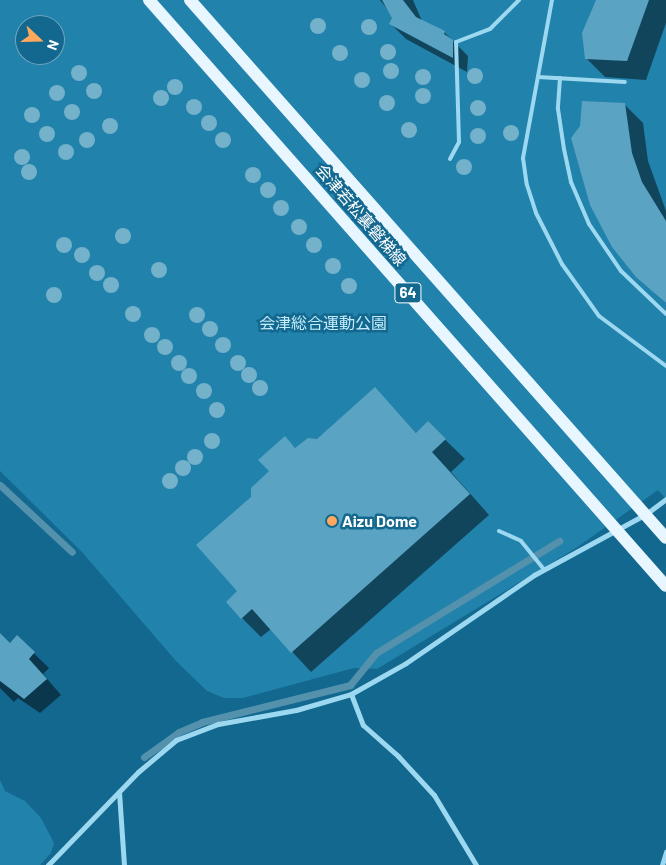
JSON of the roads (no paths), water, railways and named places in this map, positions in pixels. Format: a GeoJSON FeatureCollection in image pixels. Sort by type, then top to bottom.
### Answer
{"type":"FeatureCollection","features":[{"type":"Feature","properties":{"kind":"main road","name":"会津若松裏磐梯線"},"geometry":{"type":"LineString","coordinates":[[149,0],[666,586]]}},
{"type":"Feature","properties":{"kind":"main road","name":"会津若松裏磐梯線"},"geometry":{"type":"LineString","coordinates":[[190,0],[609,477],[646,514],[666,538]]}},
{"type":"Feature","properties":{"kind":"street"},"geometry":{"type":"LineString","coordinates":[[48,865],[119,792],[176,740],[218,724],[296,710],[352,694],[406,663],[544,569],[646,514],[666,499]]}},
{"type":"Feature","properties":{"kind":"street"},"geometry":{"type":"LineString","coordinates":[[352,694],[363,725],[434,795],[476,865]]}},
{"type":"Feature","properties":{"kind":"street"},"geometry":{"type":"LineString","coordinates":[[119,792],[124,865]]}},
{"type":"Feature","properties":{"kind":"street"},"geometry":{"type":"LineString","coordinates":[[662,865],[666,852]]}},
{"type":"Feature","properties":{"kind":"lane"},"geometry":{"type":"LineString","coordinates":[[450,159],[459,142],[456,42],[490,29],[519,0]]}},
{"type":"Feature","properties":{"kind":"lane"},"geometry":{"type":"LineString","coordinates":[[552,0],[523,158],[527,185],[536,213],[562,264],[599,316],[666,366]]}},
{"type":"Feature","properties":{"kind":"lane"},"geometry":{"type":"LineString","coordinates":[[538,77],[625,82]]}},
{"type":"Feature","properties":{"kind":"lane"},"geometry":{"type":"LineString","coordinates":[[560,78],[558,109],[564,149],[571,182],[589,224],[621,271],[666,314]]}},
{"type":"Feature","properties":{"kind":"lane"},"geometry":{"type":"LineString","coordinates":[[499,531],[526,545],[544,569]]}},
{"type":"Feature","properties":{"kind":"waterway"},"geometry":{"type":"LineString","coordinates":[[0,485],[72,552]]}},
{"type":"Feature","properties":{"kind":"waterway"},"geometry":{"type":"LineString","coordinates":[[144,757],[179,732],[202,722],[350,685],[376,653],[559,541]]}},
{"type":"Feature","properties":{"kind":"place","name":"Aizu Dome"},"geometry":{"type":"Point","coordinates":[332,521]}},
{"type":"Feature","properties":{"kind":"park label","name":"会津総合運動公園"},"geometry":{"type":"Point","coordinates":[323,323]}}]}
